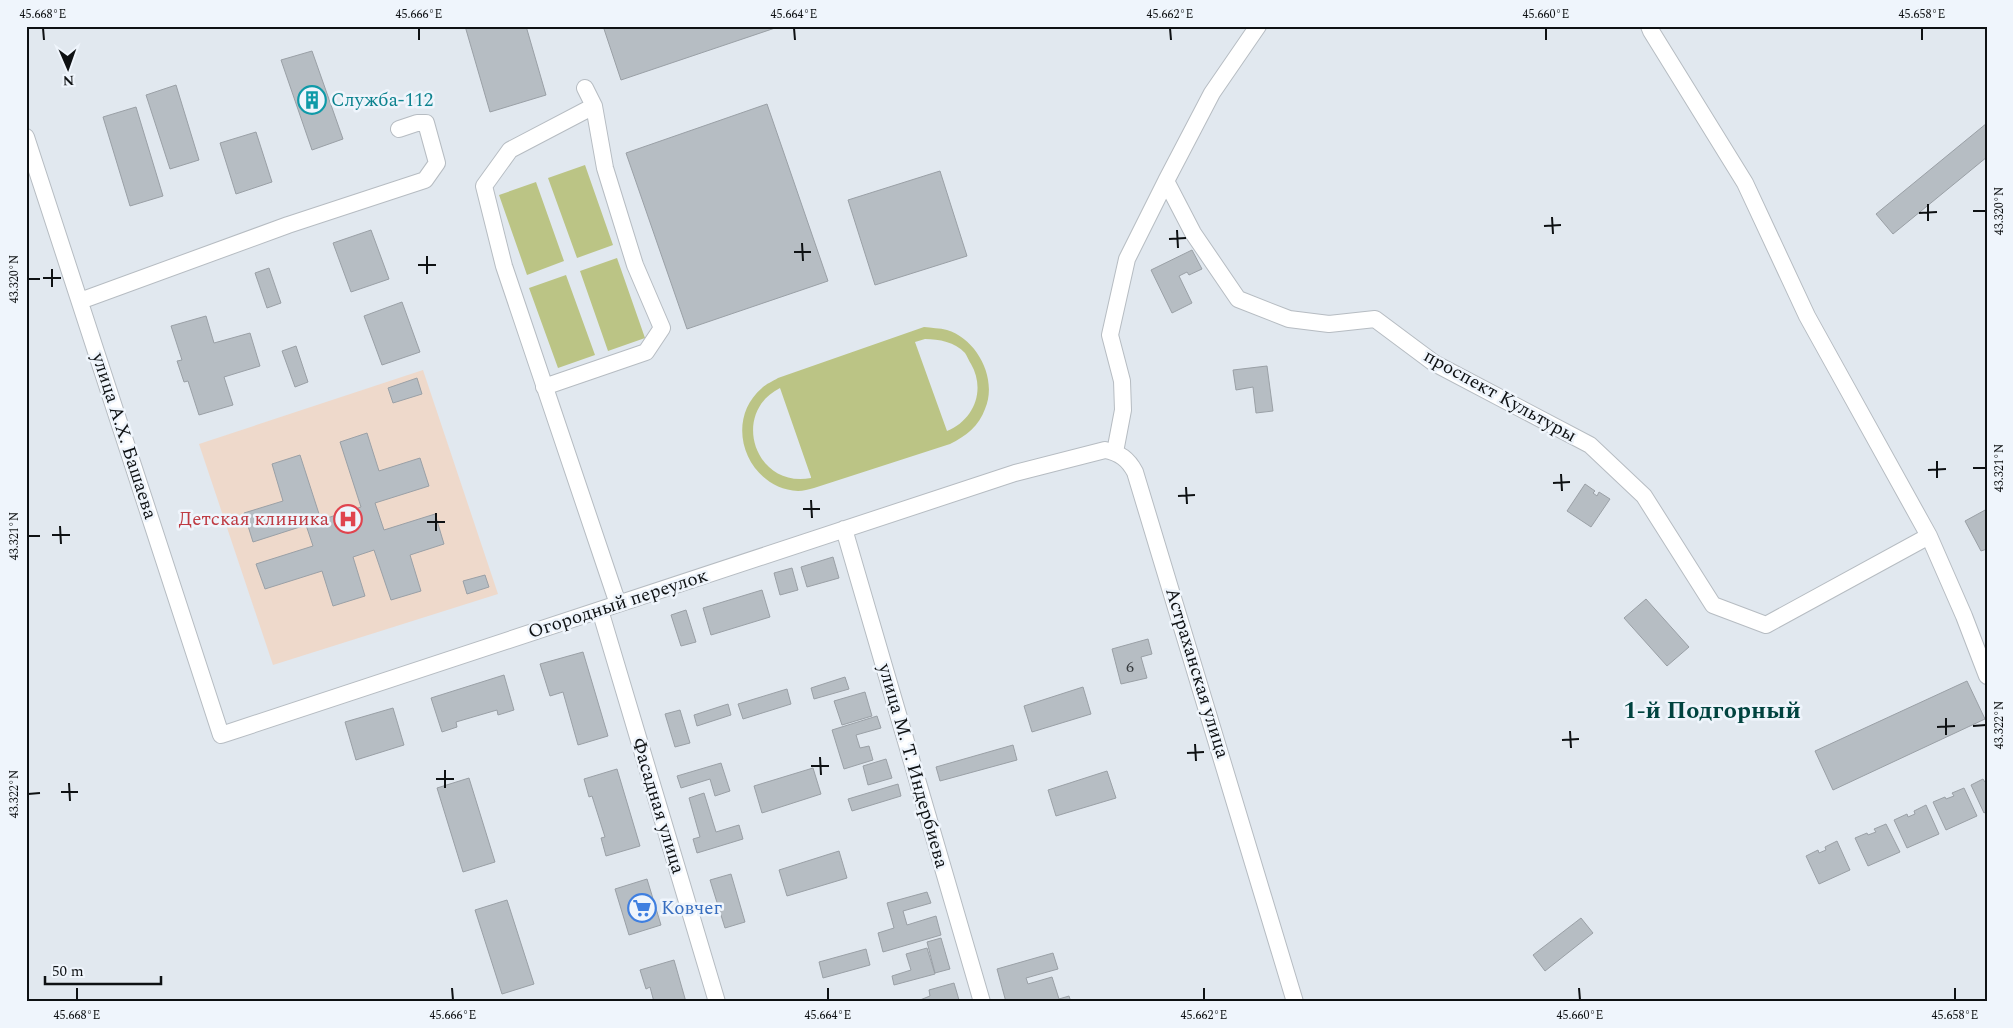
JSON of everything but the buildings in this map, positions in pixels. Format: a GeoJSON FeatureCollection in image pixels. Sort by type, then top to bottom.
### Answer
{"type":"FeatureCollection","features":[{"type":"Feature","properties":{"kind":"street"},"geometry":{"type":"LineString","coordinates":[[1115,452],[1123,410],[1122,382],[1110,335],[1127,259],[1212,93],[1258,26]]}},
{"type":"Feature","properties":{"kind":"street"},"geometry":{"type":"LineString","coordinates":[[1649,26],[1745,183],[1807,316],[1929,536],[1964,616],[1987,676]]}},
{"type":"Feature","properties":{"kind":"street"},"geometry":{"type":"LineString","coordinates":[[544,387],[646,352],[662,328],[635,266],[605,168],[594,106],[585,88]]}},
{"type":"Feature","properties":{"kind":"street"},"geometry":{"type":"LineString","coordinates":[[594,106],[510,150],[484,186],[504,266],[618,604]]}},
{"type":"Feature","properties":{"kind":"street"},"geometry":{"type":"LineString","coordinates":[[80,301],[288,225],[425,180],[437,162],[426,123],[417,123],[399,129]]}},
{"type":"Feature","properties":{"kind":"street","name":"улица А.Х. Башаева"},"geometry":{"type":"LineString","coordinates":[[26,137],[221,735]]}},
{"type":"Feature","properties":{"kind":"street","name":"проспект Культуры"},"geometry":{"type":"LineString","coordinates":[[1166,181],[1194,233],[1238,299],[1289,319],[1329,324],[1374,319],[1434,363],[1590,445],[1644,496],[1712,605],[1766,625],[1929,536]]}},
{"type":"Feature","properties":{"kind":"street","name":"Огородный переулок"},"geometry":{"type":"LineString","coordinates":[[221,735],[1015,473],[1106,450],[1115,452]]}},
{"type":"Feature","properties":{"kind":"street","name":"Астраханская улица"},"geometry":{"type":"LineString","coordinates":[[1115,452],[1130,463],[1136,472],[1295,1002]]}},
{"type":"Feature","properties":{"kind":"street","name":"улица М. Т. Индербиева"},"geometry":{"type":"LineString","coordinates":[[844,529],[982,1002]]}},
{"type":"Feature","properties":{"kind":"street","name":"Фасадная улица"},"geometry":{"type":"LineString","coordinates":[[600,610],[717,1002]]}},
{"type":"Feature","properties":{"kind":"shaded area","name":"Детская клиника"},"geometry":{"type":"Polygon","coordinates":[[[423,370],[498,594],[273,665],[199,444],[423,370]]]}},
{"type":"Feature","properties":{"kind":"green space"},"geometry":{"type":"Polygon","coordinates":[[[585,165],[613,245],[577,258],[548,178],[585,165]]]}},
{"type":"Feature","properties":{"kind":"green space"},"geometry":{"type":"Polygon","coordinates":[[[536,182],[564,261],[527,275],[499,195],[536,182]]]}},
{"type":"Feature","properties":{"kind":"green space"},"geometry":{"type":"Polygon","coordinates":[[[617,258],[645,338],[608,351],[580,271],[617,258]]]}},
{"type":"Feature","properties":{"kind":"green space"},"geometry":{"type":"Polygon","coordinates":[[[566,275],[595,355],[558,368],[529,288],[566,275]]]}},
{"type":"Feature","properties":{"kind":"green space"},"geometry":{"type":"Polygon","coordinates":[[[924,327],[947,330],[967,342],[976,351],[982,362],[987,373],[989,385],[985,409],[979,421],[961,438],[950,444],[814,488],[798,491],[780,487],[765,478],[754,466],[746,451],[742,435],[744,418],[750,402],[764,387],[778,378],[924,327]],[[925,339],[915,342],[947,431],[964,420],[975,403],[977,384],[975,374],[966,354],[961,349],[946,342],[925,339]],[[780,388],[765,399],[756,414],[753,430],[756,446],[763,461],[776,472],[792,478],[811,478],[811,477],[780,388]]]}},
{"type":"Feature","properties":{"kind":"place","name":"Служба-112"},"geometry":{"type":"Point","coordinates":[312,100]}},
{"type":"Feature","properties":{"kind":"place","name":"Детская клиника"},"geometry":{"type":"Point","coordinates":[348,519]}},
{"type":"Feature","properties":{"kind":"place","name":"Ковчег"},"geometry":{"type":"Point","coordinates":[642,908]}},
{"type":"Feature","properties":{"kind":"district","name":"1-й Подгорный"},"geometry":{"type":"Point","coordinates":[1712,711]}}]}
